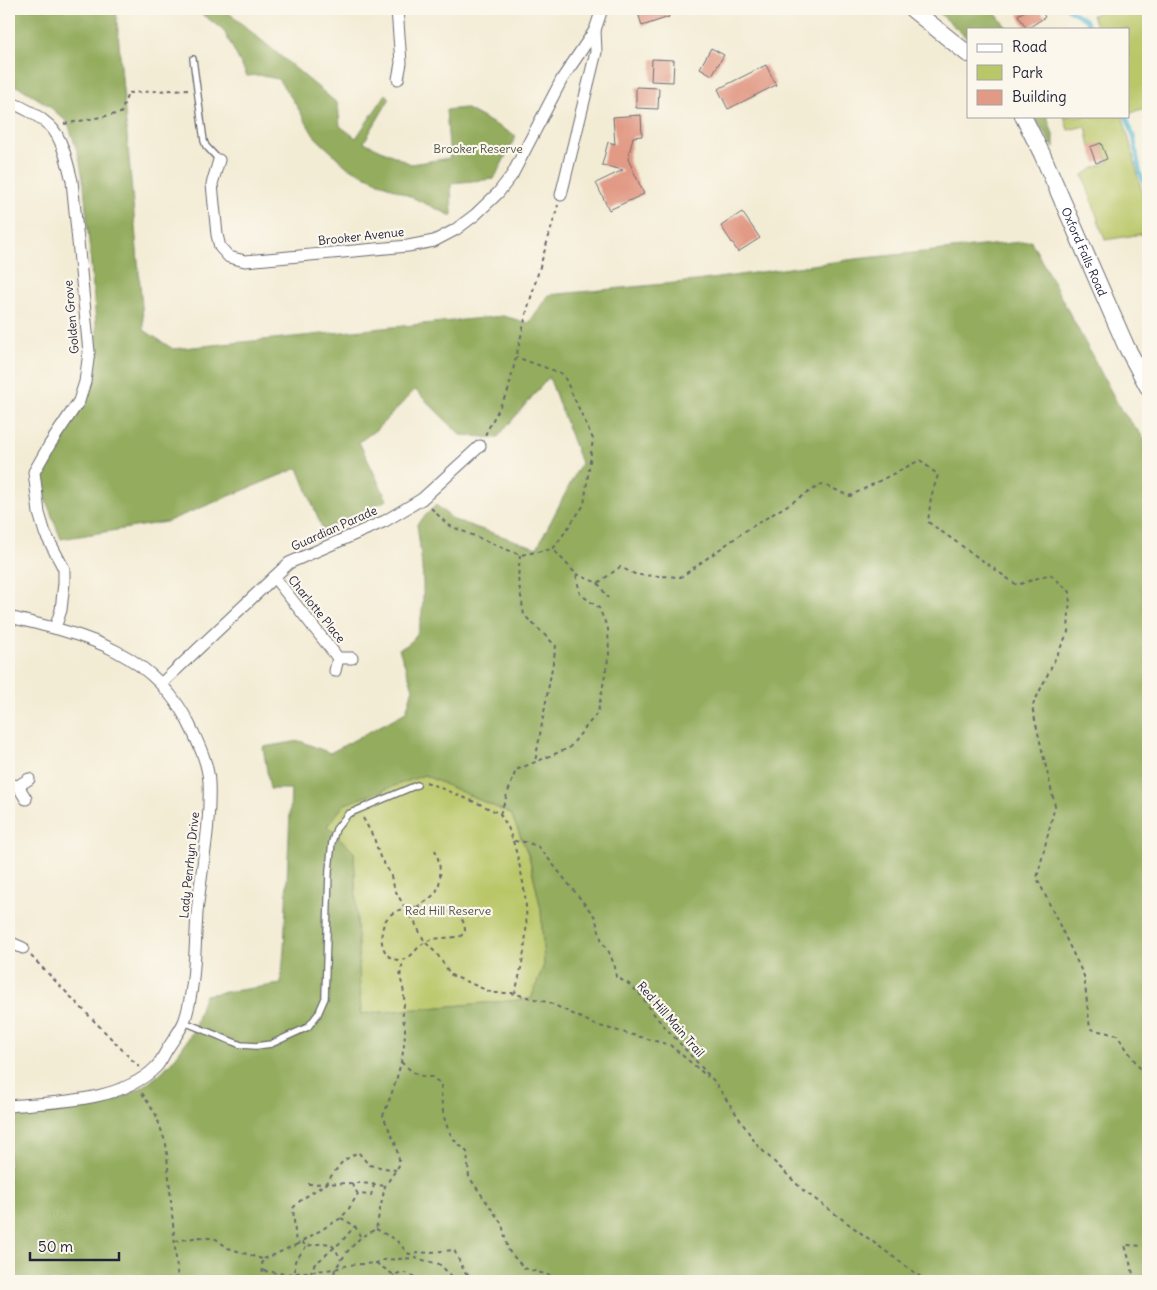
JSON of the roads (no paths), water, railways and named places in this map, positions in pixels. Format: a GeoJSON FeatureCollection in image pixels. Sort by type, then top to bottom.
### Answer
{"type":"FeatureCollection","features":[{"type":"Feature","properties":{"kind":"street"},"geometry":{"type":"LineString","coordinates":[[397,9],[401,63],[398,79]]}},
{"type":"Feature","properties":{"kind":"street","name":"Brooker Avenue"},"geometry":{"type":"LineString","coordinates":[[219,160],[212,184],[217,235],[220,247],[229,257],[244,262],[408,246],[434,241],[455,230],[475,215],[498,193],[512,175],[562,79],[576,55],[595,30],[602,9]]}},
{"type":"Feature","properties":{"kind":"street"},"geometry":{"type":"LineString","coordinates":[[912,9],[967,53]]}},
{"type":"Feature","properties":{"kind":"street","name":"Brooker Avenue"},"geometry":{"type":"LineString","coordinates":[[561,195],[596,52],[595,30]]}},
{"type":"Feature","properties":{"kind":"street","name":"Golden Grove"},"geometry":{"type":"LineString","coordinates":[[9,102],[19,106],[51,127],[66,154],[72,181],[89,352],[85,382],[79,401],[34,472],[39,513],[46,533],[64,569],[61,610],[55,628]]}},
{"type":"Feature","properties":{"kind":"street","name":"Oxford Falls Road"},"geometry":{"type":"LineString","coordinates":[[1024,118],[1042,154],[1126,346],[1148,387]]}},
{"type":"Feature","properties":{"kind":"street","name":"Guardian Parade"},"geometry":{"type":"LineString","coordinates":[[162,683],[289,563],[385,521],[422,499],[480,446]]}},
{"type":"Feature","properties":{"kind":"street","name":"Charlotte Place"},"geometry":{"type":"LineString","coordinates":[[274,577],[338,658]]}},
{"type":"Feature","properties":{"kind":"street","name":"Lady Penrhyn Drive"},"geometry":{"type":"LineString","coordinates":[[9,617],[55,628],[127,656],[162,683],[186,715],[203,754],[209,779],[209,803],[191,989],[184,1022],[156,1067],[135,1082],[116,1091],[83,1099],[9,1106]]}},
{"type":"Feature","properties":{"kind":"street","name":"Charlotte Place"},"geometry":{"type":"LineString","coordinates":[[338,658],[352,658]]}},
{"type":"Feature","properties":{"kind":"street","name":"Charlotte Place"},"geometry":{"type":"LineString","coordinates":[[335,671],[338,658]]}},
{"type":"Feature","properties":{"kind":"street"},"geometry":{"type":"LineString","coordinates":[[26,799],[13,785],[29,779]]}},
{"type":"Feature","properties":{"kind":"street"},"geometry":{"type":"LineString","coordinates":[[9,942],[23,948]]}},
{"type":"Feature","properties":{"kind":"lane","name":"Brooker Avenue"},"geometry":{"type":"LineString","coordinates":[[193,59],[204,141],[208,150],[219,160]]}},
{"type":"Feature","properties":{"kind":"lane"},"geometry":{"type":"LineString","coordinates":[[184,1022],[241,1045],[256,1046],[272,1044],[308,1027],[318,1014],[325,998],[329,870],[332,842],[336,829],[348,814],[417,785]]}},
{"type":"Feature","properties":{"kind":"waterway"},"geometry":{"type":"LineString","coordinates":[[1068,9],[1086,20],[1090,28]]}},
{"type":"Feature","properties":{"kind":"waterway"},"geometry":{"type":"LineString","coordinates":[[1127,118],[1134,138],[1140,173],[1148,193]]}},
{"type":"Feature","properties":{"kind":"park label","name":"Brooker Reserve"},"geometry":{"type":"Point","coordinates":[478,148]}},
{"type":"Feature","properties":{"kind":"park label","name":"Red Hill Reserve"},"geometry":{"type":"Point","coordinates":[448,910]}}]}
